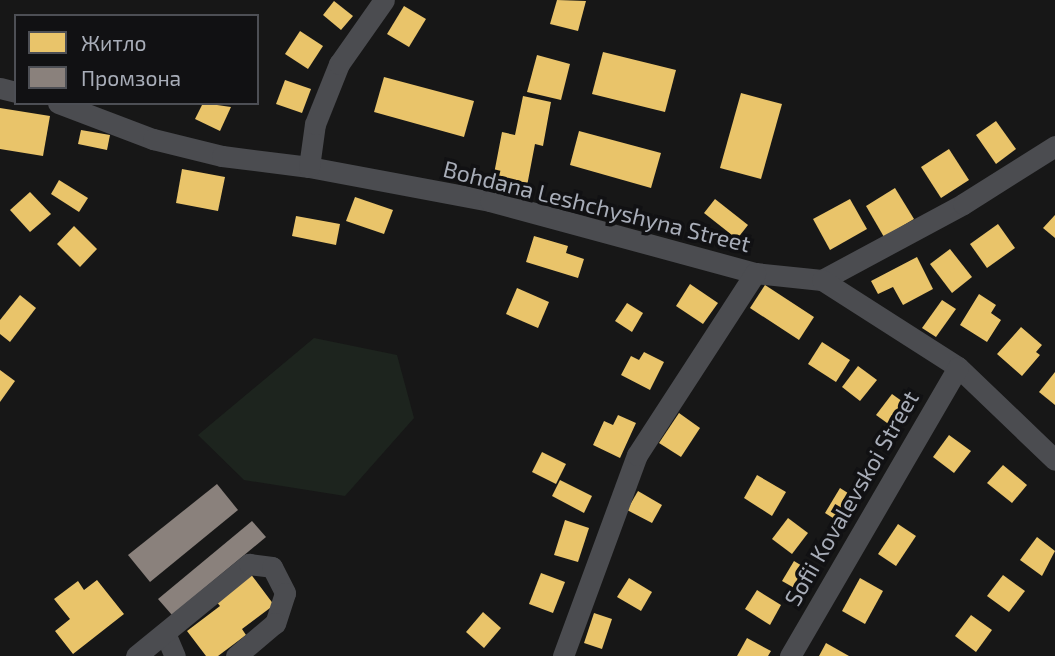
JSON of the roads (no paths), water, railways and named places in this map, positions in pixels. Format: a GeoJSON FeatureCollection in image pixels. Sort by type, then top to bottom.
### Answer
{"type":"FeatureCollection","features":[{"type":"Feature","properties":{"kind":"street"},"geometry":{"type":"LineString","coordinates":[[309,167],[315,124],[339,64],[384,0]]}},
{"type":"Feature","properties":{"kind":"street","name":"Bohdana Leshchyshyna Street"},"geometry":{"type":"LineString","coordinates":[[63,105],[153,139],[222,156],[309,167],[491,201],[755,273],[822,280]]}},
{"type":"Feature","properties":{"kind":"street"},"geometry":{"type":"LineString","coordinates":[[1055,145],[963,204],[822,280],[958,367],[1055,460]]}},
{"type":"Feature","properties":{"kind":"street"},"geometry":{"type":"LineString","coordinates":[[563,656],[637,455],[755,273]]}},
{"type":"Feature","properties":{"kind":"street","name":"Sofii Kovalevskoi Street"},"geometry":{"type":"LineString","coordinates":[[790,656],[958,367]]}},
{"type":"Feature","properties":{"kind":"street"},"geometry":{"type":"LineString","coordinates":[[136,656],[249,564],[272,568],[285,593],[275,623],[236,656]]}},
{"type":"Feature","properties":{"kind":"street"},"geometry":{"type":"LineString","coordinates":[[165,633],[175,656]]}}]}
